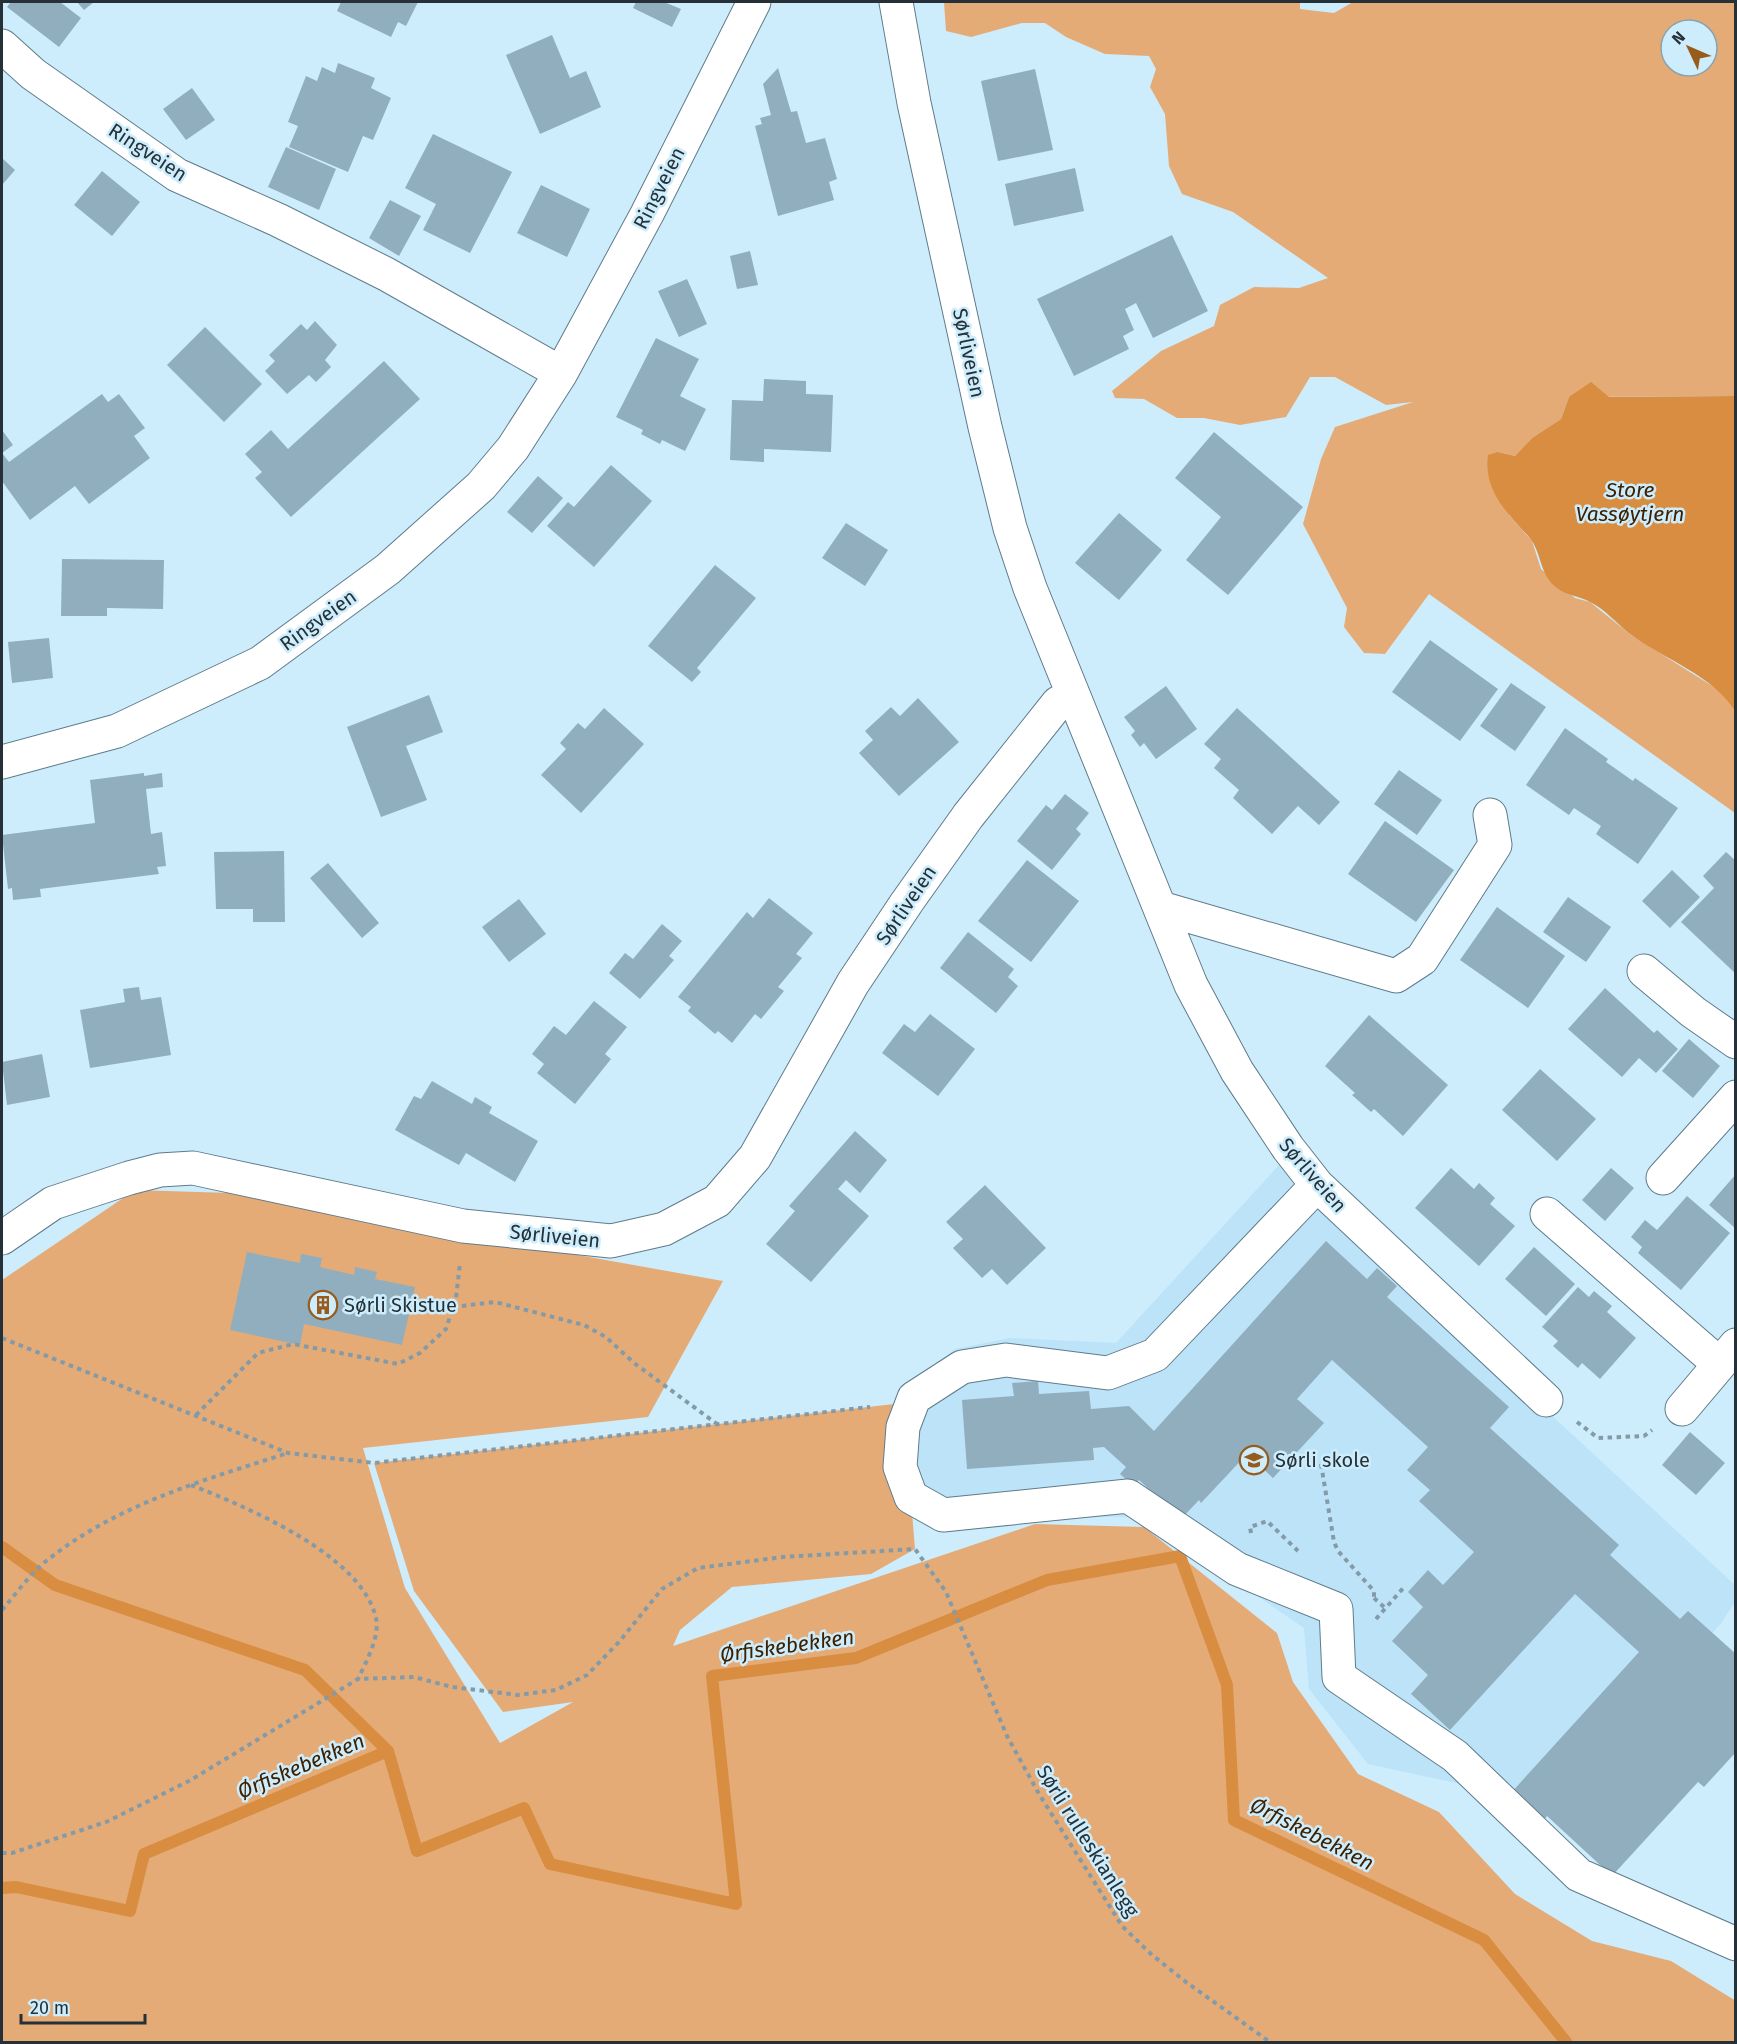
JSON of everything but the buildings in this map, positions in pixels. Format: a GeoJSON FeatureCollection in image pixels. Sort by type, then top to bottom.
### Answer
{"type":"FeatureCollection","features":[{"type":"Feature","properties":{"kind":"street","name":"Ringveien"},"geometry":{"type":"LineString","coordinates":[[2,762],[117,731],[260,663],[388,570],[481,486],[513,448],[561,373],[646,214],[754,2]]}},
{"type":"Feature","properties":{"kind":"street","name":"Sørliveien"},"geometry":{"type":"LineString","coordinates":[[896,2],[914,103],[999,487],[1027,578],[1191,985],[1237,1071],[1288,1148],[1317,1185],[1546,1400]]}},
{"type":"Feature","properties":{"kind":"street","name":"Ringveien"},"geometry":{"type":"LineString","coordinates":[[2,46],[33,74],[177,176],[278,220],[386,274],[561,373]]}},
{"type":"Feature","properties":{"kind":"street","name":"Sørliveien"},"geometry":{"type":"LineString","coordinates":[[2,1238],[53,1203],[160,1170],[193,1168],[464,1227],[611,1241],[664,1229],[717,1201],[755,1157],[853,983],[907,902],[968,816],[1058,703],[1073,695]]}},
{"type":"Feature","properties":{"kind":"street"},"geometry":{"type":"LineString","coordinates":[[1161,908],[1395,976],[1422,959],[1495,845],[1490,815]]}},
{"type":"Feature","properties":{"kind":"street"},"geometry":{"type":"LineString","coordinates":[[1644,970],[1693,1012],[1736,1042]]}},
{"type":"Feature","properties":{"kind":"street"},"geometry":{"type":"LineString","coordinates":[[1663,1178],[1736,1097]]}},
{"type":"Feature","properties":{"kind":"street"},"geometry":{"type":"LineString","coordinates":[[1317,1185],[1155,1355],[1108,1373],[1006,1360],[962,1366],[914,1398],[903,1427],[900,1467],[911,1497],[944,1515],[1128,1497],[1237,1569],[1336,1610],[1339,1677],[1455,1756],[1579,1875],[1736,1944]]}},
{"type":"Feature","properties":{"kind":"street"},"geometry":{"type":"LineString","coordinates":[[1547,1214],[1727,1354],[1682,1409]]}},
{"type":"Feature","properties":{"kind":"path"},"geometry":{"type":"LineString","coordinates":[[196,1414],[258,1353],[293,1344],[398,1364],[420,1353],[446,1329],[453,1307],[464,1227]]}},
{"type":"Feature","properties":{"kind":"path"},"geometry":{"type":"LineString","coordinates":[[453,1307],[495,1302],[584,1324],[614,1343],[634,1363],[717,1424]]}},
{"type":"Feature","properties":{"kind":"path"},"geometry":{"type":"LineString","coordinates":[[2,1338],[196,1414],[288,1453],[374,1463],[903,1403],[914,1398]]}},
{"type":"Feature","properties":{"kind":"path"},"geometry":{"type":"LineString","coordinates":[[1546,1400],[1598,1438],[1644,1436],[1682,1409]]}},
{"type":"Feature","properties":{"kind":"path"},"geometry":{"type":"LineString","coordinates":[[2,1610],[44,1563],[88,1533],[167,1492],[288,1453]]}},
{"type":"Feature","properties":{"kind":"path"},"geometry":{"type":"LineString","coordinates":[[1321,1464],[1334,1542],[1338,1551],[1374,1591],[1374,1599]]}},
{"type":"Feature","properties":{"kind":"path"},"geometry":{"type":"LineString","coordinates":[[2,1853],[12,1853],[106,1822],[189,1781],[358,1679],[371,1653],[376,1619],[362,1587],[330,1557],[281,1526],[190,1484]]}},
{"type":"Feature","properties":{"kind":"path"},"geometry":{"type":"LineString","coordinates":[[1260,1542],[1251,1533],[1250,1527],[1267,1521],[1300,1552]]}},
{"type":"Feature","properties":{"kind":"path","name":"Sørli rulleskianlegg"},"geometry":{"type":"LineString","coordinates":[[358,1679],[414,1677],[452,1687],[518,1695],[556,1690],[587,1675],[619,1642],[662,1589],[698,1568],[783,1557],[915,1549],[946,1592],[1006,1736],[1045,1804],[1122,1926],[1151,1954],[1186,1982],[1270,2043]]}},
{"type":"Feature","properties":{"kind":"path"},"geometry":{"type":"LineString","coordinates":[[1378,1617],[1405,1586]]}},
{"type":"Feature","properties":{"kind":"path"},"geometry":{"type":"LineString","coordinates":[[1366,1598],[1374,1599],[1385,1608]]}},
{"type":"Feature","properties":{"kind":"shaded area"},"geometry":{"type":"Polygon","coordinates":[[[944,2],[1300,2],[1300,9],[1334,13],[1353,2],[1735,2],[1735,396],[1569,397],[1561,419],[1532,438],[1515,456],[1498,452],[1509,515],[1532,541],[1541,569],[1575,598],[1590,602],[1631,635],[1725,694],[1735,711],[1735,813],[1429,594],[1385,654],[1364,653],[1344,627],[1347,608],[1303,524],[1321,459],[1335,427],[1413,402],[1386,405],[1335,377],[1310,377],[1286,417],[1240,425],[1204,418],[1177,418],[1144,399],[1115,398],[1112,391],[1161,351],[1214,326],[1220,305],[1254,287],[1299,288],[1328,278],[1233,212],[1182,194],[1169,166],[1165,114],[1150,87],[1156,69],[1149,56],[1105,54],[1066,37],[1045,23],[1022,23],[971,37],[946,31],[944,2]]]}},
{"type":"Feature","properties":{"kind":"shaded area","name":"Sørli skole"},"geometry":{"type":"Polygon","coordinates":[[[1280,1164],[1735,1585],[1735,1602],[1722,1622],[1562,1806],[1368,1764],[1309,1689],[1304,1628],[1142,1517],[911,1518],[903,1403],[914,1380],[955,1349],[1010,1338],[1116,1343],[1280,1164]]]}},
{"type":"Feature","properties":{"kind":"shaded area"},"geometry":{"type":"Polygon","coordinates":[[[135,1190],[231,1193],[723,1281],[648,1417],[363,1448],[405,1588],[500,1743],[573,1702],[503,1712],[414,1591],[374,1463],[903,1403],[915,1549],[871,1574],[732,1587],[680,1630],[673,1646],[1035,1524],[1144,1527],[1277,1633],[1293,1682],[1358,1774],[1439,1812],[1515,1894],[1592,1941],[1671,1961],[1736,2001],[1735,2042],[2,2042],[2,1280],[135,1190]]]}},
{"type":"Feature","properties":{"kind":"water","name":"Store Vassøytjern"},"geometry":{"type":"Polygon","coordinates":[[[1591,382],[1609,397],[1735,396],[1735,711],[1726,698],[1701,677],[1643,643],[1595,605],[1565,593],[1551,583],[1533,543],[1505,510],[1493,490],[1487,468],[1488,455],[1498,452],[1515,456],[1532,438],[1561,419],[1569,397],[1591,382]]]}},
{"type":"Feature","properties":{"kind":"waterway"},"geometry":{"type":"LineString","coordinates":[[2,1547],[55,1585],[305,1670],[388,1751]]}},
{"type":"Feature","properties":{"kind":"waterway","name":"Ørfiskebekken"},"geometry":{"type":"LineString","coordinates":[[2,1888],[16,1887],[130,1911],[144,1854],[388,1751],[417,1851],[524,1808],[550,1864],[736,1904],[712,1676],[856,1658],[1047,1580],[1180,1556],[1227,1685],[1234,1820],[1484,1940],[1566,2042]]}},
{"type":"Feature","properties":{"kind":"place","name":"Sørli Skistue"},"geometry":{"type":"Point","coordinates":[323,1305]}},
{"type":"Feature","properties":{"kind":"place","name":"Sørli skole"},"geometry":{"type":"Point","coordinates":[1254,1460]}}]}
